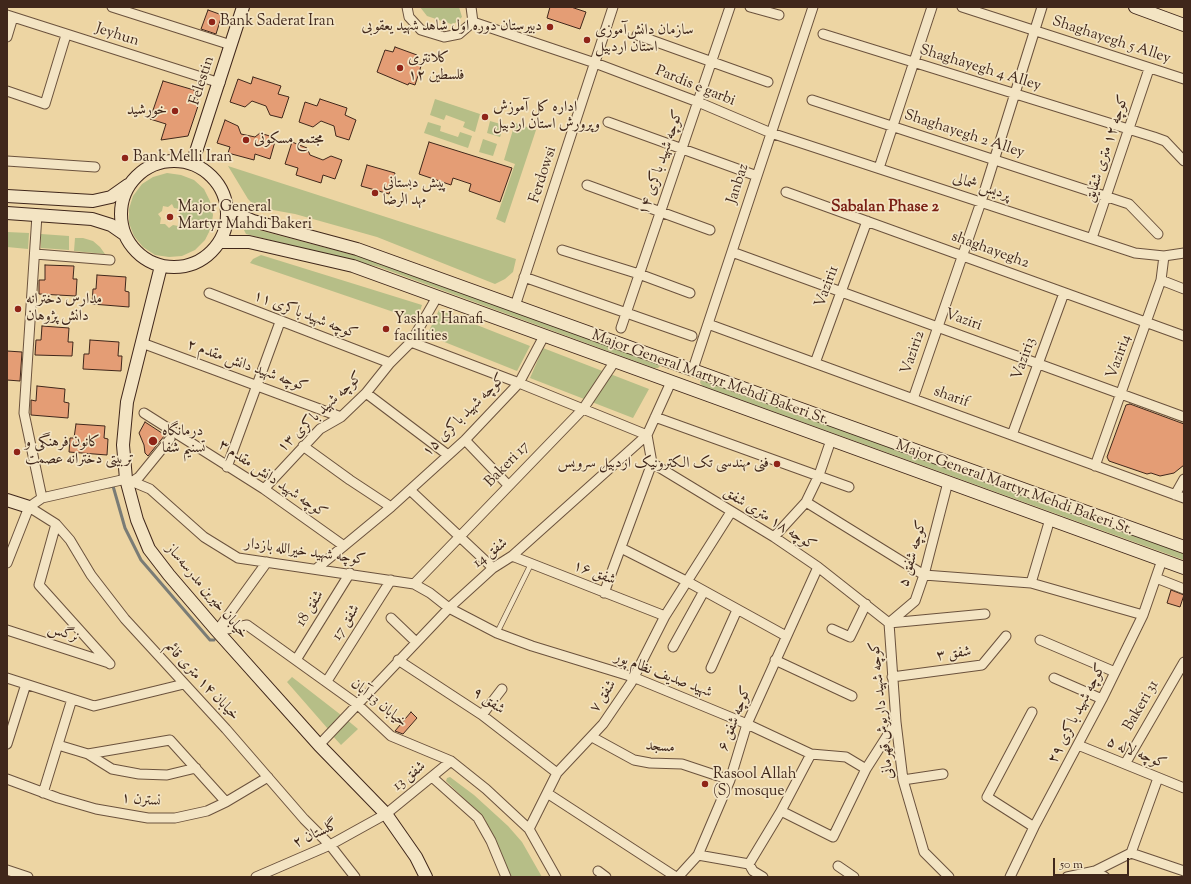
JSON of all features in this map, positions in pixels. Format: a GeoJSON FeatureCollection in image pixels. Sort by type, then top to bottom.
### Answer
{"type":"FeatureCollection","features":[{"type":"Feature","properties":{"kind":"main road","name":"Felestin"},"geometry":{"type":"LineString","coordinates":[[192,164],[220,83],[243,7]]}},
{"type":"Feature","properties":{"kind":"main road"},"geometry":{"type":"LineString","coordinates":[[1135,7],[1184,25]]}},
{"type":"Feature","properties":{"kind":"main road"},"geometry":{"type":"LineString","coordinates":[[7,196],[93,201],[111,197],[128,185],[139,173],[154,164],[170,160],[186,162],[202,168],[215,179],[223,194],[227,210],[226,227],[219,242],[208,254],[194,263],[172,267],[161,266],[146,259],[133,248],[124,234],[120,218],[121,206],[128,185]]}},
{"type":"Feature","properties":{"kind":"main road","name":"Major General Martyr Mehdi Bakeri St."},"geometry":{"type":"LineString","coordinates":[[227,210],[253,222],[357,249],[1184,547]]}},
{"type":"Feature","properties":{"kind":"main road"},"geometry":{"type":"LineString","coordinates":[[7,213],[92,219],[111,225],[124,234]]}},
{"type":"Feature","properties":{"kind":"main road","name":"Major General Martyr Mehdi Bakeri St."},"geometry":{"type":"LineString","coordinates":[[219,242],[248,242],[352,266],[1184,568]]}},
{"type":"Feature","properties":{"kind":"main road","name":"خیابان خیرین مدرسه‌ساز"},"geometry":{"type":"LineString","coordinates":[[161,266],[127,410],[122,445],[137,520],[149,549],[169,575],[217,631],[319,744],[386,814],[416,857],[426,877]]}},
{"type":"Feature","properties":{"kind":"main road"},"geometry":{"type":"LineString","coordinates":[[670,382],[692,369]]}},
{"type":"Feature","properties":{"kind":"main road"},"geometry":{"type":"LineString","coordinates":[[7,500],[29,507]]}},
{"type":"Feature","properties":{"kind":"street"},"geometry":{"type":"LineString","coordinates":[[112,7],[231,45]]}},
{"type":"Feature","properties":{"kind":"street"},"geometry":{"type":"LineString","coordinates":[[407,7],[409,17],[421,30],[434,35],[444,36],[458,34],[473,22],[471,7]]}},
{"type":"Feature","properties":{"kind":"street","name":"Ferdowsi"},"geometry":{"type":"LineString","coordinates":[[515,306],[613,7]]}},
{"type":"Feature","properties":{"kind":"street","name":"کوچه شهید باکری ۱۴"},"geometry":{"type":"LineString","coordinates":[[621,328],[730,7]]}},
{"type":"Feature","properties":{"kind":"street"},"geometry":{"type":"LineString","coordinates":[[750,7],[779,15]]}},
{"type":"Feature","properties":{"kind":"street","name":"Janbaz"},"geometry":{"type":"LineString","coordinates":[[692,369],[813,7]]}},
{"type":"Feature","properties":{"kind":"street"},"geometry":{"type":"LineString","coordinates":[[879,168],[932,7]]}},
{"type":"Feature","properties":{"kind":"street","name":"Shaghayegh 5 Alley"},"geometry":{"type":"LineString","coordinates":[[962,7],[1034,32],[1184,79]]}},
{"type":"Feature","properties":{"kind":"street","name":"Vaziri2"},"geometry":{"type":"LineString","coordinates":[[913,399],[981,202],[1042,7]]}},
{"type":"Feature","properties":{"kind":"street"},"geometry":{"type":"LineString","coordinates":[[7,37],[10,16]]}},
{"type":"Feature","properties":{"kind":"street","name":"Jeyhun"},"geometry":{"type":"LineString","coordinates":[[10,16],[220,83]]}},
{"type":"Feature","properties":{"kind":"street","name":"Pardis e garbi"},"geometry":{"type":"LineString","coordinates":[[473,22],[595,63],[698,102],[771,133]]}},
{"type":"Feature","properties":{"kind":"street","name":"Shaghayegh 4 Alley"},"geometry":{"type":"LineString","coordinates":[[823,34],[1165,141],[1184,161]]}},
{"type":"Feature","properties":{"kind":"street"},"geometry":{"type":"LineString","coordinates":[[7,91],[45,104],[66,35]]}},
{"type":"Feature","properties":{"kind":"street"},"geometry":{"type":"LineString","coordinates":[[637,35],[711,63],[768,82]]}},
{"type":"Feature","properties":{"kind":"street","name":"کوچه ۱۲ متری شقایق"},"geometry":{"type":"LineString","coordinates":[[1092,238],[1108,196],[1149,68]]}},
{"type":"Feature","properties":{"kind":"street","name":"Shaghayegh 2 Alley"},"geometry":{"type":"LineString","coordinates":[[812,100],[1129,204],[1158,234]]}},
{"type":"Feature","properties":{"kind":"street"},"geometry":{"type":"LineString","coordinates":[[608,122],[757,176]]}},
{"type":"Feature","properties":{"kind":"street","name":"پردیس شمالی"},"geometry":{"type":"LineString","coordinates":[[771,133],[1092,238],[1135,254],[1164,256],[1184,253]]}},
{"type":"Feature","properties":{"kind":"street"},"geometry":{"type":"LineString","coordinates":[[7,161],[95,167]]}},
{"type":"Feature","properties":{"kind":"street"},"geometry":{"type":"LineString","coordinates":[[587,186],[710,230]]}},
{"type":"Feature","properties":{"kind":"street","name":"shaghayegh2"},"geometry":{"type":"LineString","coordinates":[[786,192],[1184,336]]}},
{"type":"Feature","properties":{"kind":"street"},"geometry":{"type":"LineString","coordinates":[[38,215],[24,413],[42,498]]}},
{"type":"Feature","properties":{"kind":"street","name":"Vaziri1"},"geometry":{"type":"LineString","coordinates":[[815,363],[867,222]]}},
{"type":"Feature","properties":{"kind":"street"},"geometry":{"type":"LineString","coordinates":[[562,250],[639,274],[690,293]]}},
{"type":"Feature","properties":{"kind":"street","name":"Vaziri"},"geometry":{"type":"LineString","coordinates":[[732,252],[1184,417]]}},
{"type":"Feature","properties":{"kind":"street"},"geometry":{"type":"LineString","coordinates":[[35,254],[110,260]]}},
{"type":"Feature","properties":{"kind":"street","name":"Vaziri4"},"geometry":{"type":"LineString","coordinates":[[1096,466],[1161,280],[1164,256]]}},
{"type":"Feature","properties":{"kind":"street"},"geometry":{"type":"LineString","coordinates":[[524,277],[692,336]]}},
{"type":"Feature","properties":{"kind":"street"},"geometry":{"type":"LineString","coordinates":[[1161,280],[1184,289]]}},
{"type":"Feature","properties":{"kind":"street","name":"کوچه شهید باکری ۱۱"},"geometry":{"type":"LineString","coordinates":[[209,293],[280,322],[390,363]]}},
{"type":"Feature","properties":{"kind":"street","name":"Vaziri3"},"geometry":{"type":"LineString","coordinates":[[1012,435],[1064,293]]}},
{"type":"Feature","properties":{"kind":"street","name":"کوچه شهید باکری ۱۳"},"geometry":{"type":"LineString","coordinates":[[264,489],[320,429],[342,417],[366,393],[390,363],[411,342],[437,297]]}},
{"type":"Feature","properties":{"kind":"street"},"geometry":{"type":"LineString","coordinates":[[227,466],[280,322]]}},
{"type":"Feature","properties":{"kind":"street","name":"sharif"},"geometry":{"type":"LineString","coordinates":[[708,324],[1180,497]]}},
{"type":"Feature","properties":{"kind":"street","name":"کوچه شهید باکری ۱۵"},"geometry":{"type":"LineString","coordinates":[[316,569],[391,507],[466,440],[519,383],[544,336]]}},
{"type":"Feature","properties":{"kind":"street"},"geometry":{"type":"LineString","coordinates":[[411,342],[583,408],[646,436],[652,463],[604,593]]}},
{"type":"Feature","properties":{"kind":"street","name":"کوچه شهید دانش مقدم ۲"},"geometry":{"type":"LineString","coordinates":[[142,343],[342,417]]}},
{"type":"Feature","properties":{"kind":"street","name":"Bakeri 17"},"geometry":{"type":"LineString","coordinates":[[414,584],[458,536],[583,408],[614,361]]}},
{"type":"Feature","properties":{"kind":"street","name":"شفق 14"},"geometry":{"type":"LineString","coordinates":[[319,744],[449,608],[493,568],[512,556],[646,436],[670,382]]}},
{"type":"Feature","properties":{"kind":"street"},"geometry":{"type":"LineString","coordinates":[[366,393],[448,455]]}},
{"type":"Feature","properties":{"kind":"street","name":"کوچه شهید دانش مقدم ۳"},"geometry":{"type":"LineString","coordinates":[[144,413],[264,489],[344,546]]}},
{"type":"Feature","properties":{"kind":"street"},"geometry":{"type":"LineString","coordinates":[[655,417],[849,487]]}},
{"type":"Feature","properties":{"kind":"street"},"geometry":{"type":"LineString","coordinates":[[7,562],[29,507],[42,498],[139,477],[170,439]]}},
{"type":"Feature","properties":{"kind":"street"},"geometry":{"type":"LineString","coordinates":[[466,440],[508,485]]}},
{"type":"Feature","properties":{"kind":"street"},"geometry":{"type":"LineString","coordinates":[[774,537],[806,502],[819,475],[831,440]]}},
{"type":"Feature","properties":{"kind":"street"},"geometry":{"type":"LineString","coordinates":[[303,446],[391,507]]}},
{"type":"Feature","properties":{"kind":"street","name":"کوچه ۱۸ متری شفق"},"geometry":{"type":"LineString","coordinates":[[652,463],[774,537],[818,567],[889,623]]}},
{"type":"Feature","properties":{"kind":"street"},"geometry":{"type":"LineString","coordinates":[[1180,497],[1184,479]]}},
{"type":"Feature","properties":{"kind":"street","name":"کوچه شهید خیرالله بازدار"},"geometry":{"type":"LineString","coordinates":[[129,480],[150,489],[204,538],[238,558],[350,573],[414,584],[430,593],[449,608]]}},
{"type":"Feature","properties":{"kind":"street","name":"کوچه شفق ۵"},"geometry":{"type":"LineString","coordinates":[[889,623],[915,601],[924,574],[948,482]]}},
{"type":"Feature","properties":{"kind":"street"},"geometry":{"type":"LineString","coordinates":[[410,490],[493,568]]}},
{"type":"Feature","properties":{"kind":"street"},"geometry":{"type":"LineString","coordinates":[[806,502],[924,574],[1031,583],[1143,615]]}},
{"type":"Feature","properties":{"kind":"street","name":"خیابان ۱۴ متری قائم"},"geometry":{"type":"LineString","coordinates":[[29,507],[56,524],[70,540],[91,575],[125,619],[330,845],[355,877]]}},
{"type":"Feature","properties":{"kind":"street","name":"شفق ۷"},"geometry":{"type":"LineString","coordinates":[[529,828],[557,773],[603,724],[633,677],[665,616],[688,582],[731,512]]}},
{"type":"Feature","properties":{"kind":"street"},"geometry":{"type":"LineString","coordinates":[[1031,583],[1050,519]]}},
{"type":"Feature","properties":{"kind":"street","name":"نرگس"},"geometry":{"type":"LineString","coordinates":[[7,630],[110,664],[39,585],[56,524]]}},
{"type":"Feature","properties":{"kind":"street"},"geometry":{"type":"LineString","coordinates":[[621,548],[688,582],[786,636]]}},
{"type":"Feature","properties":{"kind":"street","name":"شفق ۱۶"},"geometry":{"type":"LineString","coordinates":[[512,556],[665,616]]}},
{"type":"Feature","properties":{"kind":"street","name":"کوچه شهید باکری ۲۹"},"geometry":{"type":"LineString","coordinates":[[1010,877],[1034,827],[1102,699],[1143,615],[1162,560]]}},
{"type":"Feature","properties":{"kind":"street"},"geometry":{"type":"LineString","coordinates":[[217,631],[267,562]]}},
{"type":"Feature","properties":{"kind":"street","name":"کوچه شفق ۶"},"geometry":{"type":"LineString","coordinates":[[677,877],[698,855],[730,780],[746,724],[818,567]]}},
{"type":"Feature","properties":{"kind":"street","name":"شفق 18"},"geometry":{"type":"LineString","coordinates":[[296,660],[350,573]]}},
{"type":"Feature","properties":{"kind":"street"},"geometry":{"type":"LineString","coordinates":[[1156,578],[1184,589]]}},
{"type":"Feature","properties":{"kind":"street","name":"شفق 17"},"geometry":{"type":"LineString","coordinates":[[327,681],[391,580]]}},
{"type":"Feature","properties":{"kind":"street"},"geometry":{"type":"LineString","coordinates":[[673,647],[704,591]]}},
{"type":"Feature","properties":{"kind":"street"},"geometry":{"type":"LineString","coordinates":[[832,629],[850,637],[866,604]]}},
{"type":"Feature","properties":{"kind":"street","name":"شهید صدیف نظام پور"},"geometry":{"type":"LineString","coordinates":[[449,608],[497,633],[532,646],[633,677],[746,724],[811,754],[846,758],[866,769]]}},
{"type":"Feature","properties":{"kind":"street"},"geometry":{"type":"LineString","coordinates":[[711,668],[737,610]]}},
{"type":"Feature","properties":{"kind":"street"},"geometry":{"type":"LineString","coordinates":[[889,623],[985,614]]}},
{"type":"Feature","properties":{"kind":"street"},"geometry":{"type":"LineString","coordinates":[[391,618],[416,642]]}},
{"type":"Feature","properties":{"kind":"street","name":"کوچه شهید داریوش قهرمانی"},"geometry":{"type":"LineString","coordinates":[[889,623],[896,722],[903,780],[924,852],[949,877]]}},
{"type":"Feature","properties":{"kind":"street","name":"خیابان 13 آبان"},"geometry":{"type":"LineString","coordinates":[[217,631],[247,625],[357,704],[391,736],[451,761],[486,788],[529,828],[556,877]]}},
{"type":"Feature","properties":{"kind":"street","name":"شفق ۳"},"geometry":{"type":"LineString","coordinates":[[892,677],[982,665],[1006,636]]}},
{"type":"Feature","properties":{"kind":"street"},"geometry":{"type":"LineString","coordinates":[[1040,640],[1115,672]]}},
{"type":"Feature","properties":{"kind":"street","name":"شفق ۹"},"geometry":{"type":"LineString","coordinates":[[398,660],[482,715],[557,773]]}},
{"type":"Feature","properties":{"kind":"street"},"geometry":{"type":"LineString","coordinates":[[775,660],[852,696]]}},
{"type":"Feature","properties":{"kind":"street","name":"Bakeri 31"},"geometry":{"type":"LineString","coordinates":[[1125,764],[1184,662]]}},
{"type":"Feature","properties":{"kind":"street"},"geometry":{"type":"LineString","coordinates":[[7,678],[94,706],[184,684]]}},
{"type":"Feature","properties":{"kind":"street"},"geometry":{"type":"LineString","coordinates":[[1054,678],[1102,699]]}},
{"type":"Feature","properties":{"kind":"street"},"geometry":{"type":"LineString","coordinates":[[7,744],[9,730],[26,684]]}},
{"type":"Feature","properties":{"kind":"street"},"geometry":{"type":"LineString","coordinates":[[482,715],[502,688]]}},
{"type":"Feature","properties":{"kind":"street"},"geometry":{"type":"LineString","coordinates":[[43,793],[72,699]]}},
{"type":"Feature","properties":{"kind":"street"},"geometry":{"type":"LineString","coordinates":[[1032,712],[987,797],[1034,827]]}},
{"type":"Feature","properties":{"kind":"street"},"geometry":{"type":"LineString","coordinates":[[782,810],[833,837],[866,769],[896,722]]}},
{"type":"Feature","properties":{"kind":"street","name":"مسجد"},"geometry":{"type":"LineString","coordinates":[[592,737],[634,760],[650,763],[682,764],[730,780]]}},
{"type":"Feature","properties":{"kind":"street"},"geometry":{"type":"LineString","coordinates":[[88,754],[170,740],[226,802]]}},
{"type":"Feature","properties":{"kind":"street"},"geometry":{"type":"LineString","coordinates":[[58,745],[88,754],[112,769],[139,774],[167,775],[196,768]]}},
{"type":"Feature","properties":{"kind":"street","name":"کوچه لاله ۵"},"geometry":{"type":"LineString","coordinates":[[1078,745],[1184,788]]}},
{"type":"Feature","properties":{"kind":"street"},"geometry":{"type":"LineString","coordinates":[[749,864],[782,810],[811,754]]}},
{"type":"Feature","properties":{"kind":"street","name":"شفق 13"},"geometry":{"type":"LineString","coordinates":[[386,814],[451,761]]}},
{"type":"Feature","properties":{"kind":"street"},"geometry":{"type":"LineString","coordinates":[[903,780],[943,774]]}},
{"type":"Feature","properties":{"kind":"street","name":"نسترن ۱"},"geometry":{"type":"LineString","coordinates":[[7,779],[43,793],[96,809],[148,818],[175,818],[207,811],[226,802],[268,777]]}},
{"type":"Feature","properties":{"kind":"street"},"geometry":{"type":"LineString","coordinates":[[432,777],[478,818],[491,841],[506,877]]}},
{"type":"Feature","properties":{"kind":"street"},"geometry":{"type":"LineString","coordinates":[[1067,877],[1095,871],[1131,853],[1158,778]]}},
{"type":"Feature","properties":{"kind":"street"},"geometry":{"type":"LineString","coordinates":[[547,793],[677,877]]}},
{"type":"Feature","properties":{"kind":"street","name":"گلستان ۲"},"geometry":{"type":"LineString","coordinates":[[256,877],[330,845],[386,814]]}},
{"type":"Feature","properties":{"kind":"street"},"geometry":{"type":"LineString","coordinates":[[1131,853],[1184,871]]}},
{"type":"Feature","properties":{"kind":"street"},"geometry":{"type":"LineString","coordinates":[[698,855],[749,864]]}},
{"type":"Feature","properties":{"kind":"street"},"geometry":{"type":"LineString","coordinates":[[749,864],[753,871],[763,877]]}},
{"type":"Feature","properties":{"kind":"street"},"geometry":{"type":"LineString","coordinates":[[838,866],[854,877]]}},
{"type":"Feature","properties":{"kind":"street"},"geometry":{"type":"LineString","coordinates":[[7,870],[28,877]]}},
{"type":"Feature","properties":{"kind":"street"},"geometry":{"type":"LineString","coordinates":[[598,871],[606,877]]}},
{"type":"Feature","properties":{"kind":"street"},"geometry":{"type":"LineString","coordinates":[[1095,871],[1105,877]]}},
{"type":"Feature","properties":{"kind":"lane"},"geometry":{"type":"LineString","coordinates":[[497,633],[532,564]]}},
{"type":"Feature","properties":{"kind":"green space"},"geometry":{"type":"Polygon","coordinates":[[[420,7],[459,7],[462,17],[455,23],[451,24],[427,16],[420,7]]]}},
{"type":"Feature","properties":{"kind":"green space"},"geometry":{"type":"Polygon","coordinates":[[[435,99],[480,114],[475,132],[463,127],[465,122],[446,115],[444,120],[430,115],[435,99]]]}},
{"type":"Feature","properties":{"kind":"green space"},"geometry":{"type":"Polygon","coordinates":[[[490,121],[504,125],[500,137],[487,133],[490,121]]]}},
{"type":"Feature","properties":{"kind":"green space"},"geometry":{"type":"Polygon","coordinates":[[[428,122],[441,126],[440,131],[458,137],[460,132],[472,136],[468,148],[424,133],[428,122]]]}},
{"type":"Feature","properties":{"kind":"green space"},"geometry":{"type":"Polygon","coordinates":[[[515,123],[536,130],[505,223],[496,219],[515,164],[504,160],[515,123]]]}},
{"type":"Feature","properties":{"kind":"green space"},"geometry":{"type":"Polygon","coordinates":[[[483,139],[497,144],[493,156],[479,152],[483,139]]]}},
{"type":"Feature","properties":{"kind":"green space"},"geometry":{"type":"Polygon","coordinates":[[[228,166],[516,259],[513,272],[505,279],[495,284],[377,237],[295,214],[256,207],[248,199],[228,166]]]}},
{"type":"Feature","properties":{"kind":"green space"},"geometry":{"type":"Polygon","coordinates":[[[167,173],[181,175],[194,180],[204,189],[210,201],[213,215],[211,228],[205,240],[195,250],[182,256],[169,257],[155,255],[143,247],[134,236],[129,223],[129,209],[133,196],[142,184],[153,177],[167,173]],[[172,204],[168,207],[163,206],[162,211],[158,214],[161,218],[160,224],[165,224],[169,228],[173,225],[178,226],[179,220],[183,218],[180,214],[180,209],[174,208],[172,204]]]}},
{"type":"Feature","properties":{"kind":"green space"},"geometry":{"type":"Polygon","coordinates":[[[247,227],[380,262],[658,363],[660,366],[658,368],[654,368],[379,267],[246,234],[244,230],[247,227]]]}},
{"type":"Feature","properties":{"kind":"green space"},"geometry":{"type":"Polygon","coordinates":[[[7,232],[29,233],[28,249],[7,247],[7,232]]]}},
{"type":"Feature","properties":{"kind":"green space"},"geometry":{"type":"Polygon","coordinates":[[[41,234],[69,236],[69,250],[41,248],[41,234]]]}},
{"type":"Feature","properties":{"kind":"green space"},"geometry":{"type":"Polygon","coordinates":[[[75,238],[83,238],[93,241],[105,254],[74,251],[75,238]]]}},
{"type":"Feature","properties":{"kind":"green space"},"geometry":{"type":"Polygon","coordinates":[[[261,255],[422,305],[417,320],[250,263],[253,259],[261,255]]]}},
{"type":"Feature","properties":{"kind":"green space"},"geometry":{"type":"Polygon","coordinates":[[[439,310],[530,346],[517,371],[427,335],[439,310]]]}},
{"type":"Feature","properties":{"kind":"green space"},"geometry":{"type":"Polygon","coordinates":[[[543,348],[649,389],[633,418],[530,378],[543,348]]]}},
{"type":"Feature","properties":{"kind":"green space"},"geometry":{"type":"Polygon","coordinates":[[[701,379],[1184,553],[1184,560],[703,386],[700,383],[701,379]]]}},
{"type":"Feature","properties":{"kind":"green space"},"geometry":{"type":"Polygon","coordinates":[[[292,677],[341,715],[328,729],[287,682],[292,677]]]}},
{"type":"Feature","properties":{"kind":"green space"},"geometry":{"type":"Polygon","coordinates":[[[346,719],[358,729],[341,745],[332,735],[346,719]]]}},
{"type":"Feature","properties":{"kind":"green space"},"geometry":{"type":"Polygon","coordinates":[[[450,777],[474,795],[508,826],[522,842],[542,877],[510,877],[485,819],[446,781],[447,778],[450,777]]]}},
{"type":"Feature","properties":{"kind":"building"},"geometry":{"type":"Polygon","coordinates":[[[550,7],[571,7],[586,12],[580,29],[547,18],[550,7]]]}},
{"type":"Feature","properties":{"kind":"building","name":"Bank Saderat Iran"},"geometry":{"type":"Polygon","coordinates":[[[208,10],[222,15],[216,34],[201,29],[208,10]]]}},
{"type":"Feature","properties":{"kind":"building","name":"کلانتری ۱۲ فلسطین"},"geometry":{"type":"Polygon","coordinates":[[[395,47],[417,55],[415,61],[422,63],[415,85],[409,83],[408,85],[377,72],[385,50],[393,52],[395,47]]]}},
{"type":"Feature","properties":{"kind":"building"},"geometry":{"type":"Polygon","coordinates":[[[253,77],[281,86],[278,94],[289,97],[282,118],[270,115],[266,106],[252,101],[245,107],[230,102],[238,79],[251,84],[253,77]]]}},
{"type":"Feature","properties":{"kind":"building","name":"خورشید"},"geometry":{"type":"Polygon","coordinates":[[[163,81],[194,90],[199,103],[188,136],[161,140],[166,124],[150,119],[163,81]]]}},
{"type":"Feature","properties":{"kind":"building"},"geometry":{"type":"Polygon","coordinates":[[[320,99],[347,108],[345,115],[356,120],[349,140],[336,136],[334,126],[321,121],[313,127],[299,122],[305,102],[317,106],[320,99]]]}},
{"type":"Feature","properties":{"kind":"building","name":"مجتمع مسکونی"},"geometry":{"type":"Polygon","coordinates":[[[225,120],[238,126],[241,134],[255,137],[260,133],[276,138],[270,159],[255,154],[254,160],[228,153],[230,147],[217,143],[225,120]]]}},
{"type":"Feature","properties":{"kind":"building"},"geometry":{"type":"Polygon","coordinates":[[[292,142],[307,148],[310,155],[323,160],[331,156],[342,160],[335,179],[323,175],[321,183],[296,175],[298,168],[285,164],[292,142]]]}},
{"type":"Feature","properties":{"kind":"building"},"geometry":{"type":"Polygon","coordinates":[[[429,142],[512,168],[500,202],[469,191],[471,184],[453,178],[451,185],[419,174],[429,142]]]}},
{"type":"Feature","properties":{"kind":"building"},"geometry":{"type":"Polygon","coordinates":[[[367,165],[395,173],[389,194],[361,186],[367,165]]]}},
{"type":"Feature","properties":{"kind":"building"},"geometry":{"type":"Polygon","coordinates":[[[45,265],[74,266],[73,279],[77,279],[76,296],[39,294],[39,280],[45,280],[45,265]]]}},
{"type":"Feature","properties":{"kind":"building"},"geometry":{"type":"Polygon","coordinates":[[[97,275],[126,277],[125,291],[129,292],[129,307],[92,304],[93,289],[96,289],[97,275]]]}},
{"type":"Feature","properties":{"kind":"building"},"geometry":{"type":"Polygon","coordinates":[[[42,326],[69,328],[68,342],[73,342],[72,356],[35,355],[36,340],[41,340],[42,326]]]}},
{"type":"Feature","properties":{"kind":"building"},"geometry":{"type":"Polygon","coordinates":[[[90,340],[119,342],[118,356],[122,356],[121,371],[83,369],[84,354],[89,354],[90,340]]]}},
{"type":"Feature","properties":{"kind":"building"},"geometry":{"type":"Polygon","coordinates":[[[7,351],[22,352],[20,381],[7,380],[7,351]]]}},
{"type":"Feature","properties":{"kind":"building"},"geometry":{"type":"Polygon","coordinates":[[[37,386],[65,389],[64,402],[69,403],[68,418],[31,415],[31,400],[36,401],[37,386]]]}},
{"type":"Feature","properties":{"kind":"building"},"geometry":{"type":"Polygon","coordinates":[[[1130,404],[1184,424],[1184,465],[1174,473],[1160,476],[1151,473],[1147,474],[1109,461],[1107,457],[1126,405],[1130,404]]]}},
{"type":"Feature","properties":{"kind":"building","name":"درمانگاه تسنیم شفا"},"geometry":{"type":"Polygon","coordinates":[[[145,422],[165,435],[148,456],[145,453],[144,445],[139,433],[145,422]]]}},
{"type":"Feature","properties":{"kind":"building"},"geometry":{"type":"Polygon","coordinates":[[[76,424],[105,426],[104,438],[108,439],[107,455],[69,452],[70,438],[74,438],[76,424]]]}},
{"type":"Feature","properties":{"kind":"building"},"geometry":{"type":"Polygon","coordinates":[[[1171,590],[1184,595],[1180,607],[1167,603],[1171,590]]]}},
{"type":"Feature","properties":{"kind":"building"},"geometry":{"type":"Polygon","coordinates":[[[411,712],[417,718],[403,734],[395,731],[411,712]]]}},
{"type":"Feature","properties":{"kind":"waterway"},"geometry":{"type":"LineString","coordinates":[[109,487],[113,486],[125,528],[141,560],[210,640],[214,640]]}},
{"type":"Feature","properties":{"kind":"place","name":"Bank Saderat Iran"},"geometry":{"type":"Point","coordinates":[212,22]}},
{"type":"Feature","properties":{"kind":"place","name":"دبیرستان دوره اول شاهد شهید یعقوبی"},"geometry":{"type":"Point","coordinates":[550,27]}},
{"type":"Feature","properties":{"kind":"place","name":"سازمان دانش‌آموزی استان اردبیل"},"geometry":{"type":"Point","coordinates":[587,40]}},
{"type":"Feature","properties":{"kind":"place","name":"کلانتری ۱۲ فلسطین"},"geometry":{"type":"Point","coordinates":[400,68]}},
{"type":"Feature","properties":{"kind":"place","name":"خورشید"},"geometry":{"type":"Point","coordinates":[175,111]}},
{"type":"Feature","properties":{"kind":"place","name":"اداره کل آموزش وپرورش استان اردبیل"},"geometry":{"type":"Point","coordinates":[485,117]}},
{"type":"Feature","properties":{"kind":"place","name":"مجتمع مسکونی"},"geometry":{"type":"Point","coordinates":[246,140]}},
{"type":"Feature","properties":{"kind":"place","name":"Bank Melli Iran"},"geometry":{"type":"Point","coordinates":[125,158]}},
{"type":"Feature","properties":{"kind":"place","name":"پیش دبستانی مهد الرضا"},"geometry":{"type":"Point","coordinates":[375,193]}},
{"type":"Feature","properties":{"kind":"place","name":"Major General Martyr Mahdi Bakeri"},"geometry":{"type":"Point","coordinates":[170,217]}},
{"type":"Feature","properties":{"kind":"place","name":"مدارس دخترانه دانش پژوهان"},"geometry":{"type":"Point","coordinates":[18,309]}},
{"type":"Feature","properties":{"kind":"place","name":"Yashar Hanafi facilities"},"geometry":{"type":"Point","coordinates":[386,329]}},
{"type":"Feature","properties":{"kind":"place","name":"درمانگاه تسنیم شفا"},"geometry":{"type":"Point","coordinates":[153,441]}},
{"type":"Feature","properties":{"kind":"place","name":"کانون فرهنگی و تربیتی دخترانه عصمت"},"geometry":{"type":"Point","coordinates":[17,452]}},
{"type":"Feature","properties":{"kind":"place","name":"فنی مهندسی تک الکترونیک اردبیل سرویس"},"geometry":{"type":"Point","coordinates":[777,464]}},
{"type":"Feature","properties":{"kind":"place","name":"Rasool Allah (S) mosque"},"geometry":{"type":"Point","coordinates":[705,784]}},
{"type":"Feature","properties":{"kind":"district","name":"Sabalan Phase 2"},"geometry":{"type":"Point","coordinates":[885,208]}}]}
